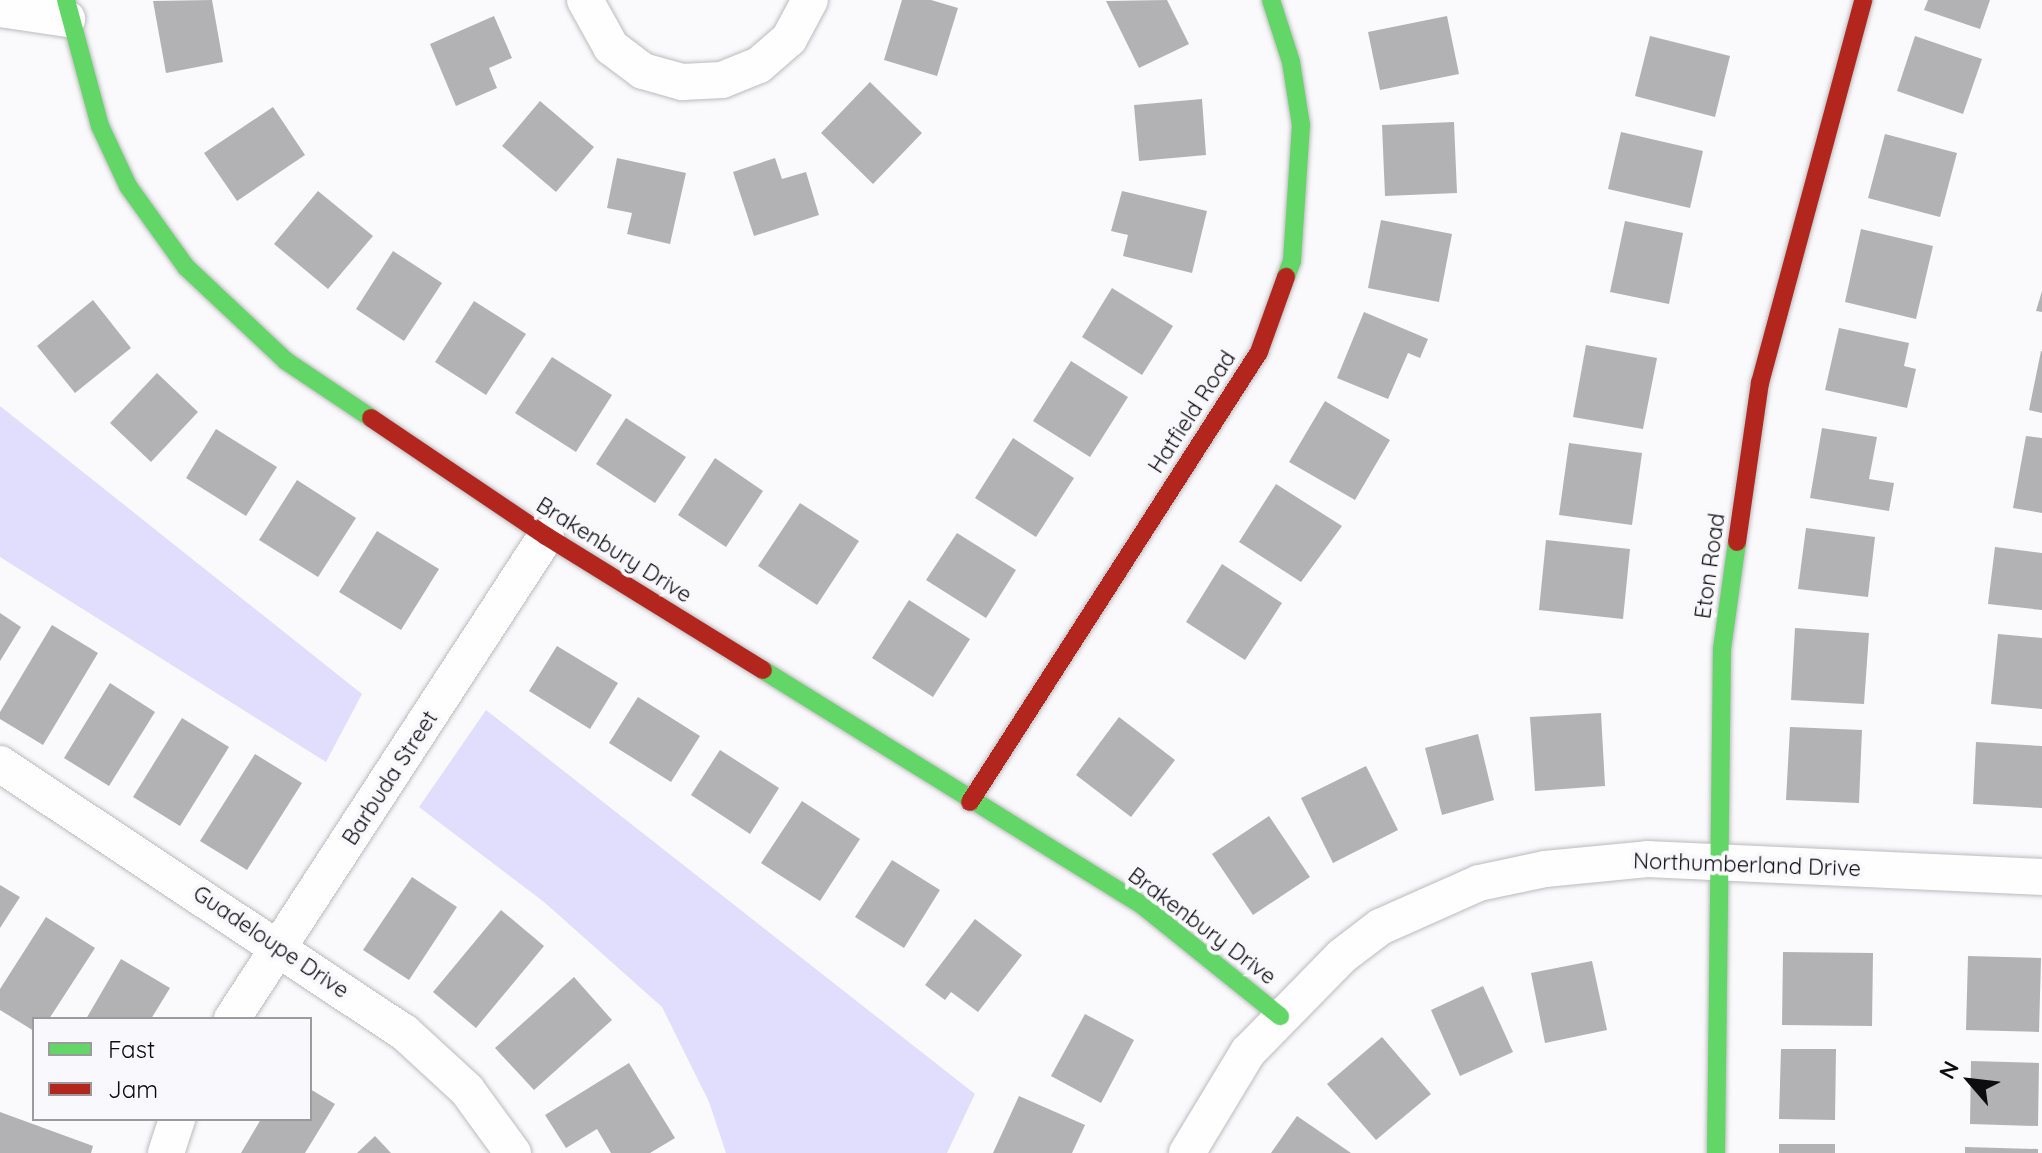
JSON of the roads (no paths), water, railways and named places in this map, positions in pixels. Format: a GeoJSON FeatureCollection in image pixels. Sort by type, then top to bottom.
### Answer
{"type":"FeatureCollection","features":[{"type":"Feature","properties":{"kind":"street"},"geometry":{"type":"LineString","coordinates":[[585,0],[611,47],[643,71],[682,82],[722,80],[759,65],[789,39],[810,0]]}},
{"type":"Feature","properties":{"kind":"street","name":"Hatfield Road"},"geometry":{"type":"LineString","coordinates":[[970,802],[1259,352],[1292,261],[1301,125],[1291,62],[1271,0]]}},
{"type":"Feature","properties":{"kind":"street","name":"Eton Road"},"geometry":{"type":"LineString","coordinates":[[1716,1153],[1717,862],[1722,649],[1760,383],[1863,0]]}},
{"type":"Feature","properties":{"kind":"street"},"geometry":{"type":"LineString","coordinates":[[0,9],[67,9]]}},
{"type":"Feature","properties":{"kind":"street","name":"Brakenbury Drive"},"geometry":{"type":"LineString","coordinates":[[67,9],[100,126],[128,186],[186,267],[286,361],[546,536],[970,802],[1143,906],[1280,1016]]}},
{"type":"Feature","properties":{"kind":"street","name":"Barbuda Street"},"geometry":{"type":"LineString","coordinates":[[233,1017],[546,536]]}},
{"type":"Feature","properties":{"kind":"street","name":"Guadeloupe Drive"},"geometry":{"type":"LineString","coordinates":[[0,764],[404,1032],[467,1090],[513,1153]]}},
{"type":"Feature","properties":{"kind":"street","name":"Northumberland Drive"},"geometry":{"type":"LineString","coordinates":[[1187,1153],[1248,1052],[1280,1016],[1380,927],[1479,883],[1545,869],[1648,859],[2042,877]]}},
{"type":"Feature","properties":{"kind":"street"},"geometry":{"type":"LineString","coordinates":[[166,1153],[176,1121]]}}]}
